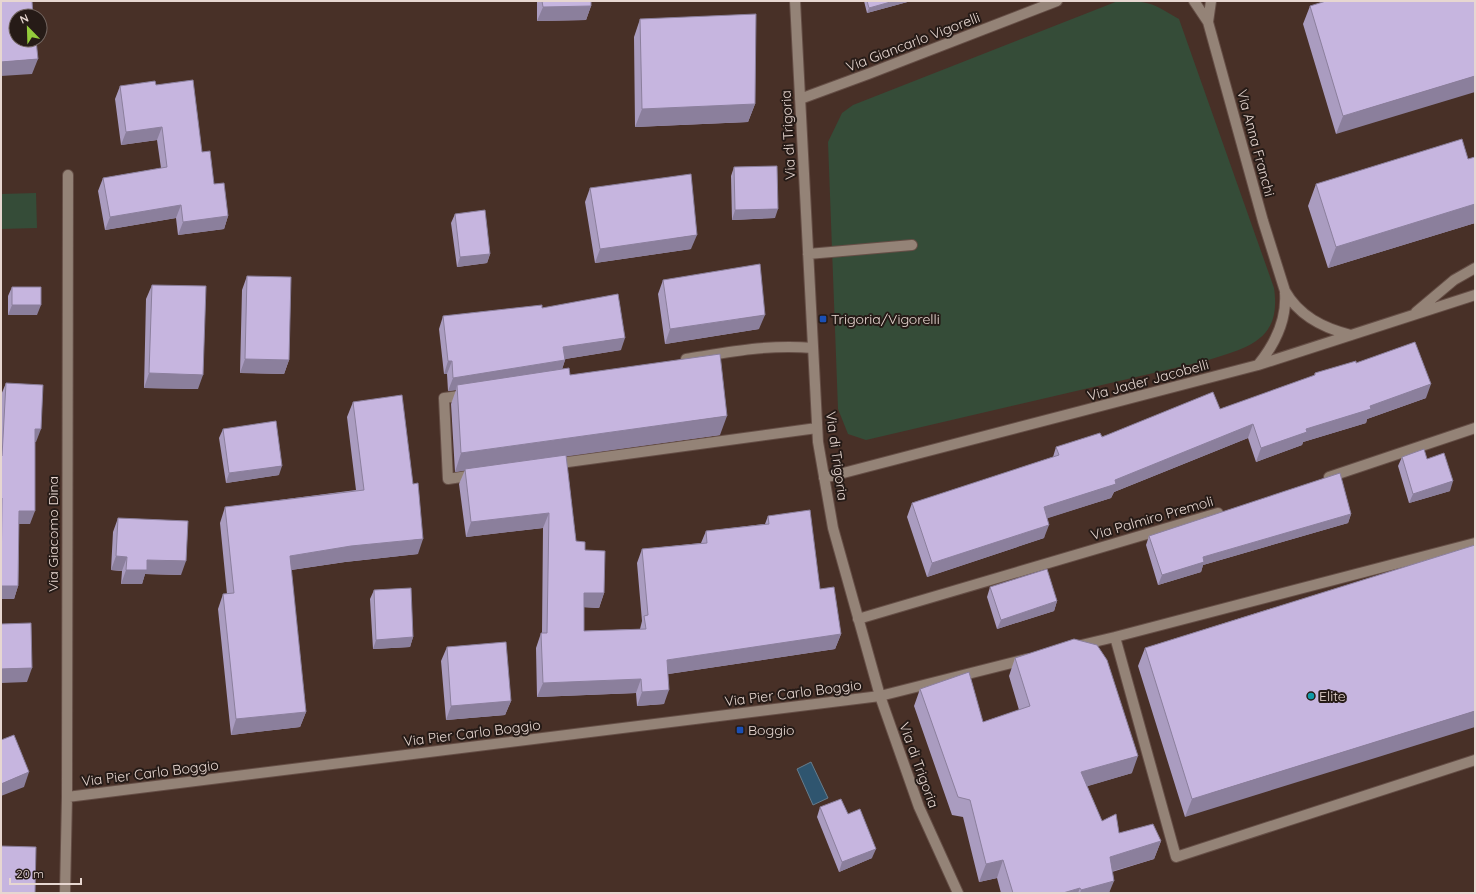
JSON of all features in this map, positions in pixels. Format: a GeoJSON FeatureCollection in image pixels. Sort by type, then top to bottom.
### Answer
{"type":"FeatureCollection","features":[{"type":"Feature","properties":{"kind":"street","name":"Via di Trigoria"},"geometry":{"type":"LineString","coordinates":[[795,1],[817,428],[833,528],[880,696],[919,808],[958,893]]}},
{"type":"Feature","properties":{"kind":"street","name":"Via Giancarlo Vigorelli"},"geometry":{"type":"LineString","coordinates":[[800,99],[1057,1]]}},
{"type":"Feature","properties":{"kind":"street"},"geometry":{"type":"LineString","coordinates":[[1194,1],[1208,22]]}},
{"type":"Feature","properties":{"kind":"street","name":"Via Anna Franchi"},"geometry":{"type":"LineString","coordinates":[[1211,1],[1208,22],[1263,221],[1285,291],[1290,300],[1304,314],[1326,327],[1351,335]]}},
{"type":"Feature","properties":{"kind":"street","name":"Via Giacomo Dina"},"geometry":{"type":"LineString","coordinates":[[65,893],[68,798],[68,175]]}},
{"type":"Feature","properties":{"kind":"street"},"geometry":{"type":"LineString","coordinates":[[808,254],[912,245]]}},
{"type":"Feature","properties":{"kind":"street"},"geometry":{"type":"LineString","coordinates":[[1411,316],[1454,280],[1475,268]]}},
{"type":"Feature","properties":{"kind":"street","name":"Via Anna Franchi"},"geometry":{"type":"LineString","coordinates":[[1258,365],[1272,346],[1283,320],[1285,291]]}},
{"type":"Feature","properties":{"kind":"street","name":"Via Jader Jacobelli"},"geometry":{"type":"LineString","coordinates":[[824,478],[1258,365],[1475,295]]}},
{"type":"Feature","properties":{"kind":"street"},"geometry":{"type":"LineString","coordinates":[[678,360],[767,347],[785,346],[813,348]]}},
{"type":"Feature","properties":{"kind":"street"},"geometry":{"type":"LineString","coordinates":[[475,393],[444,398],[448,479],[487,474]]}},
{"type":"Feature","properties":{"kind":"street"},"geometry":{"type":"LineString","coordinates":[[542,466],[817,428]]}},
{"type":"Feature","properties":{"kind":"street"},"geometry":{"type":"LineString","coordinates":[[1319,480],[1475,428]]}},
{"type":"Feature","properties":{"kind":"street","name":"Via Palmiro Premoli"},"geometry":{"type":"LineString","coordinates":[[858,619],[1230,509]]}},
{"type":"Feature","properties":{"kind":"street"},"geometry":{"type":"LineString","coordinates":[[1069,648],[1475,543]]}},
{"type":"Feature","properties":{"kind":"street"},"geometry":{"type":"LineString","coordinates":[[1115,637],[1176,857],[1475,760]]}},
{"type":"Feature","properties":{"kind":"street","name":"Via Pier Carlo Boggio"},"geometry":{"type":"LineString","coordinates":[[68,798],[880,696],[1039,656]]}},
{"type":"Feature","properties":{"kind":"green space"},"geometry":{"type":"Polygon","coordinates":[[[1118,1],[1144,2],[1163,9],[1179,19],[1274,288],[1275,306],[1272,320],[1267,331],[1258,340],[1235,352],[1205,361],[866,440],[848,434],[838,409],[828,142],[842,113],[853,105],[1118,1]]]}},
{"type":"Feature","properties":{"kind":"green space"},"geometry":{"type":"Polygon","coordinates":[[[36,193],[37,228],[1,229],[1,194],[36,193]]]}},
{"type":"Feature","properties":{"kind":"water"},"geometry":{"type":"Polygon","coordinates":[[[811,762],[828,798],[813,805],[797,769],[811,762]]]}},
{"type":"Feature","properties":{"kind":"building"},"geometry":{"type":"Polygon","coordinates":[[[1,1],[32,1],[32,8],[8,8],[8,48],[37,48],[38,59],[1,62],[1,1]]]}},
{"type":"Feature","properties":{"kind":"building"},"geometry":{"type":"Polygon","coordinates":[[[542,1],[591,1],[591,6],[543,7],[542,1]]]}},
{"type":"Feature","properties":{"kind":"building"},"geometry":{"type":"Polygon","coordinates":[[[867,1],[894,1],[869,8],[867,1]]]}},
{"type":"Feature","properties":{"kind":"building"},"geometry":{"type":"Polygon","coordinates":[[[1326,1],[1475,1],[1475,76],[1343,116],[1310,6],[1326,1]]]}},
{"type":"Feature","properties":{"kind":"building"},"geometry":{"type":"Polygon","coordinates":[[[756,14],[755,104],[642,109],[640,19],[756,14]]]}},
{"type":"Feature","properties":{"kind":"building"},"geometry":{"type":"Polygon","coordinates":[[[193,80],[202,152],[210,151],[214,184],[224,183],[228,216],[183,222],[181,205],[110,217],[103,178],[167,167],[162,127],[126,132],[120,86],[155,81],[156,85],[193,80]]]}},
{"type":"Feature","properties":{"kind":"building"},"geometry":{"type":"Polygon","coordinates":[[[1462,139],[1468,159],[1475,157],[1475,204],[1336,247],[1316,184],[1462,139]]]}},
{"type":"Feature","properties":{"kind":"building"},"geometry":{"type":"Polygon","coordinates":[[[777,166],[778,209],[735,210],[734,167],[777,166]]]}},
{"type":"Feature","properties":{"kind":"building"},"geometry":{"type":"Polygon","coordinates":[[[691,174],[697,235],[600,249],[590,188],[691,174]]]}},
{"type":"Feature","properties":{"kind":"building"},"geometry":{"type":"Polygon","coordinates":[[[485,210],[490,254],[460,257],[455,214],[485,210]]]}},
{"type":"Feature","properties":{"kind":"building"},"geometry":{"type":"Polygon","coordinates":[[[760,264],[765,315],[670,329],[663,280],[760,264]]]}},
{"type":"Feature","properties":{"kind":"building"},"geometry":{"type":"Polygon","coordinates":[[[247,276],[291,277],[289,360],[245,359],[247,276]]]}},
{"type":"Feature","properties":{"kind":"building"},"geometry":{"type":"Polygon","coordinates":[[[152,285],[206,286],[203,375],[149,373],[152,285]]]}},
{"type":"Feature","properties":{"kind":"building"},"geometry":{"type":"Polygon","coordinates":[[[12,287],[41,287],[41,305],[12,305],[12,287]]]}},
{"type":"Feature","properties":{"kind":"building"},"geometry":{"type":"Polygon","coordinates":[[[618,294],[625,338],[563,347],[565,360],[453,378],[452,361],[448,361],[443,316],[542,305],[542,308],[618,294]]]}},
{"type":"Feature","properties":{"kind":"building"},"geometry":{"type":"Polygon","coordinates":[[[1415,342],[1431,384],[1370,406],[1371,409],[1306,429],[1307,432],[1261,448],[1253,424],[1115,480],[1116,484],[1044,507],[1049,525],[932,563],[912,503],[1059,455],[1056,447],[1100,433],[1102,437],[1213,392],[1220,409],[1315,375],[1315,373],[1356,361],[1356,363],[1415,342]]]}},
{"type":"Feature","properties":{"kind":"building"},"geometry":{"type":"Polygon","coordinates":[[[720,354],[727,416],[461,453],[457,385],[569,368],[570,375],[720,354]]]}},
{"type":"Feature","properties":{"kind":"building"},"geometry":{"type":"Polygon","coordinates":[[[6,383],[43,385],[41,429],[35,429],[35,511],[19,511],[18,586],[1,586],[1,456],[6,383]]]}},
{"type":"Feature","properties":{"kind":"building"},"geometry":{"type":"Polygon","coordinates":[[[402,395],[413,484],[418,483],[423,539],[351,546],[290,556],[306,712],[236,719],[223,594],[234,593],[225,507],[364,490],[353,402],[402,395]]]}},
{"type":"Feature","properties":{"kind":"building"},"geometry":{"type":"Polygon","coordinates":[[[276,421],[282,466],[229,473],[223,429],[276,421]]]}},
{"type":"Feature","properties":{"kind":"building"},"geometry":{"type":"Polygon","coordinates":[[[1424,449],[1427,459],[1444,453],[1453,481],[1413,494],[1402,457],[1424,449]]]}},
{"type":"Feature","properties":{"kind":"building"},"geometry":{"type":"Polygon","coordinates":[[[566,455],[576,541],[585,542],[585,550],[605,551],[604,593],[584,593],[584,631],[646,629],[644,616],[648,615],[642,549],[707,543],[706,531],[769,524],[768,516],[810,510],[820,589],[834,587],[841,634],[667,660],[669,690],[642,692],[641,679],[543,683],[541,633],[547,633],[549,513],[471,522],[465,469],[566,455]]]}},
{"type":"Feature","properties":{"kind":"building"},"geometry":{"type":"Polygon","coordinates":[[[1340,473],[1351,514],[1203,557],[1204,562],[1162,575],[1149,536],[1340,473]]]}},
{"type":"Feature","properties":{"kind":"building"},"geometry":{"type":"Polygon","coordinates":[[[118,518],[188,521],[186,561],[147,560],[147,570],[126,570],[127,557],[116,556],[118,518]]]}},
{"type":"Feature","properties":{"kind":"building","name":"Elite"},"geometry":{"type":"Polygon","coordinates":[[[1475,545],[1475,711],[1192,799],[1145,648],[1475,545]]]}},
{"type":"Feature","properties":{"kind":"building"},"geometry":{"type":"Polygon","coordinates":[[[1047,569],[1057,601],[1001,620],[990,587],[1047,569]]]}},
{"type":"Feature","properties":{"kind":"building"},"geometry":{"type":"Polygon","coordinates":[[[411,588],[413,637],[376,640],[374,590],[411,588]]]}},
{"type":"Feature","properties":{"kind":"building"},"geometry":{"type":"Polygon","coordinates":[[[31,623],[32,668],[1,669],[1,624],[31,623]]]}},
{"type":"Feature","properties":{"kind":"building"},"geometry":{"type":"Polygon","coordinates":[[[1074,639],[1097,645],[1107,660],[1138,756],[1081,772],[1102,821],[1116,814],[1119,833],[1153,824],[1161,841],[1110,857],[1114,881],[1081,890],[1080,888],[1063,893],[1013,893],[1003,860],[986,864],[970,800],[958,797],[920,689],[969,672],[983,722],[1030,706],[1015,658],[1074,639]]]}},
{"type":"Feature","properties":{"kind":"building"},"geometry":{"type":"Polygon","coordinates":[[[506,642],[511,701],[451,706],[447,647],[506,642]]]}},
{"type":"Feature","properties":{"kind":"building"},"geometry":{"type":"Polygon","coordinates":[[[14,735],[29,772],[1,784],[1,740],[14,735]]]}},
{"type":"Feature","properties":{"kind":"building"},"geometry":{"type":"Polygon","coordinates":[[[841,799],[848,814],[860,809],[876,849],[842,862],[820,807],[841,799]]]}},
{"type":"Feature","properties":{"kind":"building"},"geometry":{"type":"Polygon","coordinates":[[[1,846],[36,847],[35,893],[1,893],[1,846]]]}},
{"type":"Feature","properties":{"kind":"place","name":"Trigoria/Vigorelli"},"geometry":{"type":"Point","coordinates":[823,319]}},
{"type":"Feature","properties":{"kind":"place","name":"Elite"},"geometry":{"type":"Point","coordinates":[1311,696]}},
{"type":"Feature","properties":{"kind":"place","name":"Boggio"},"geometry":{"type":"Point","coordinates":[740,730]}}]}
